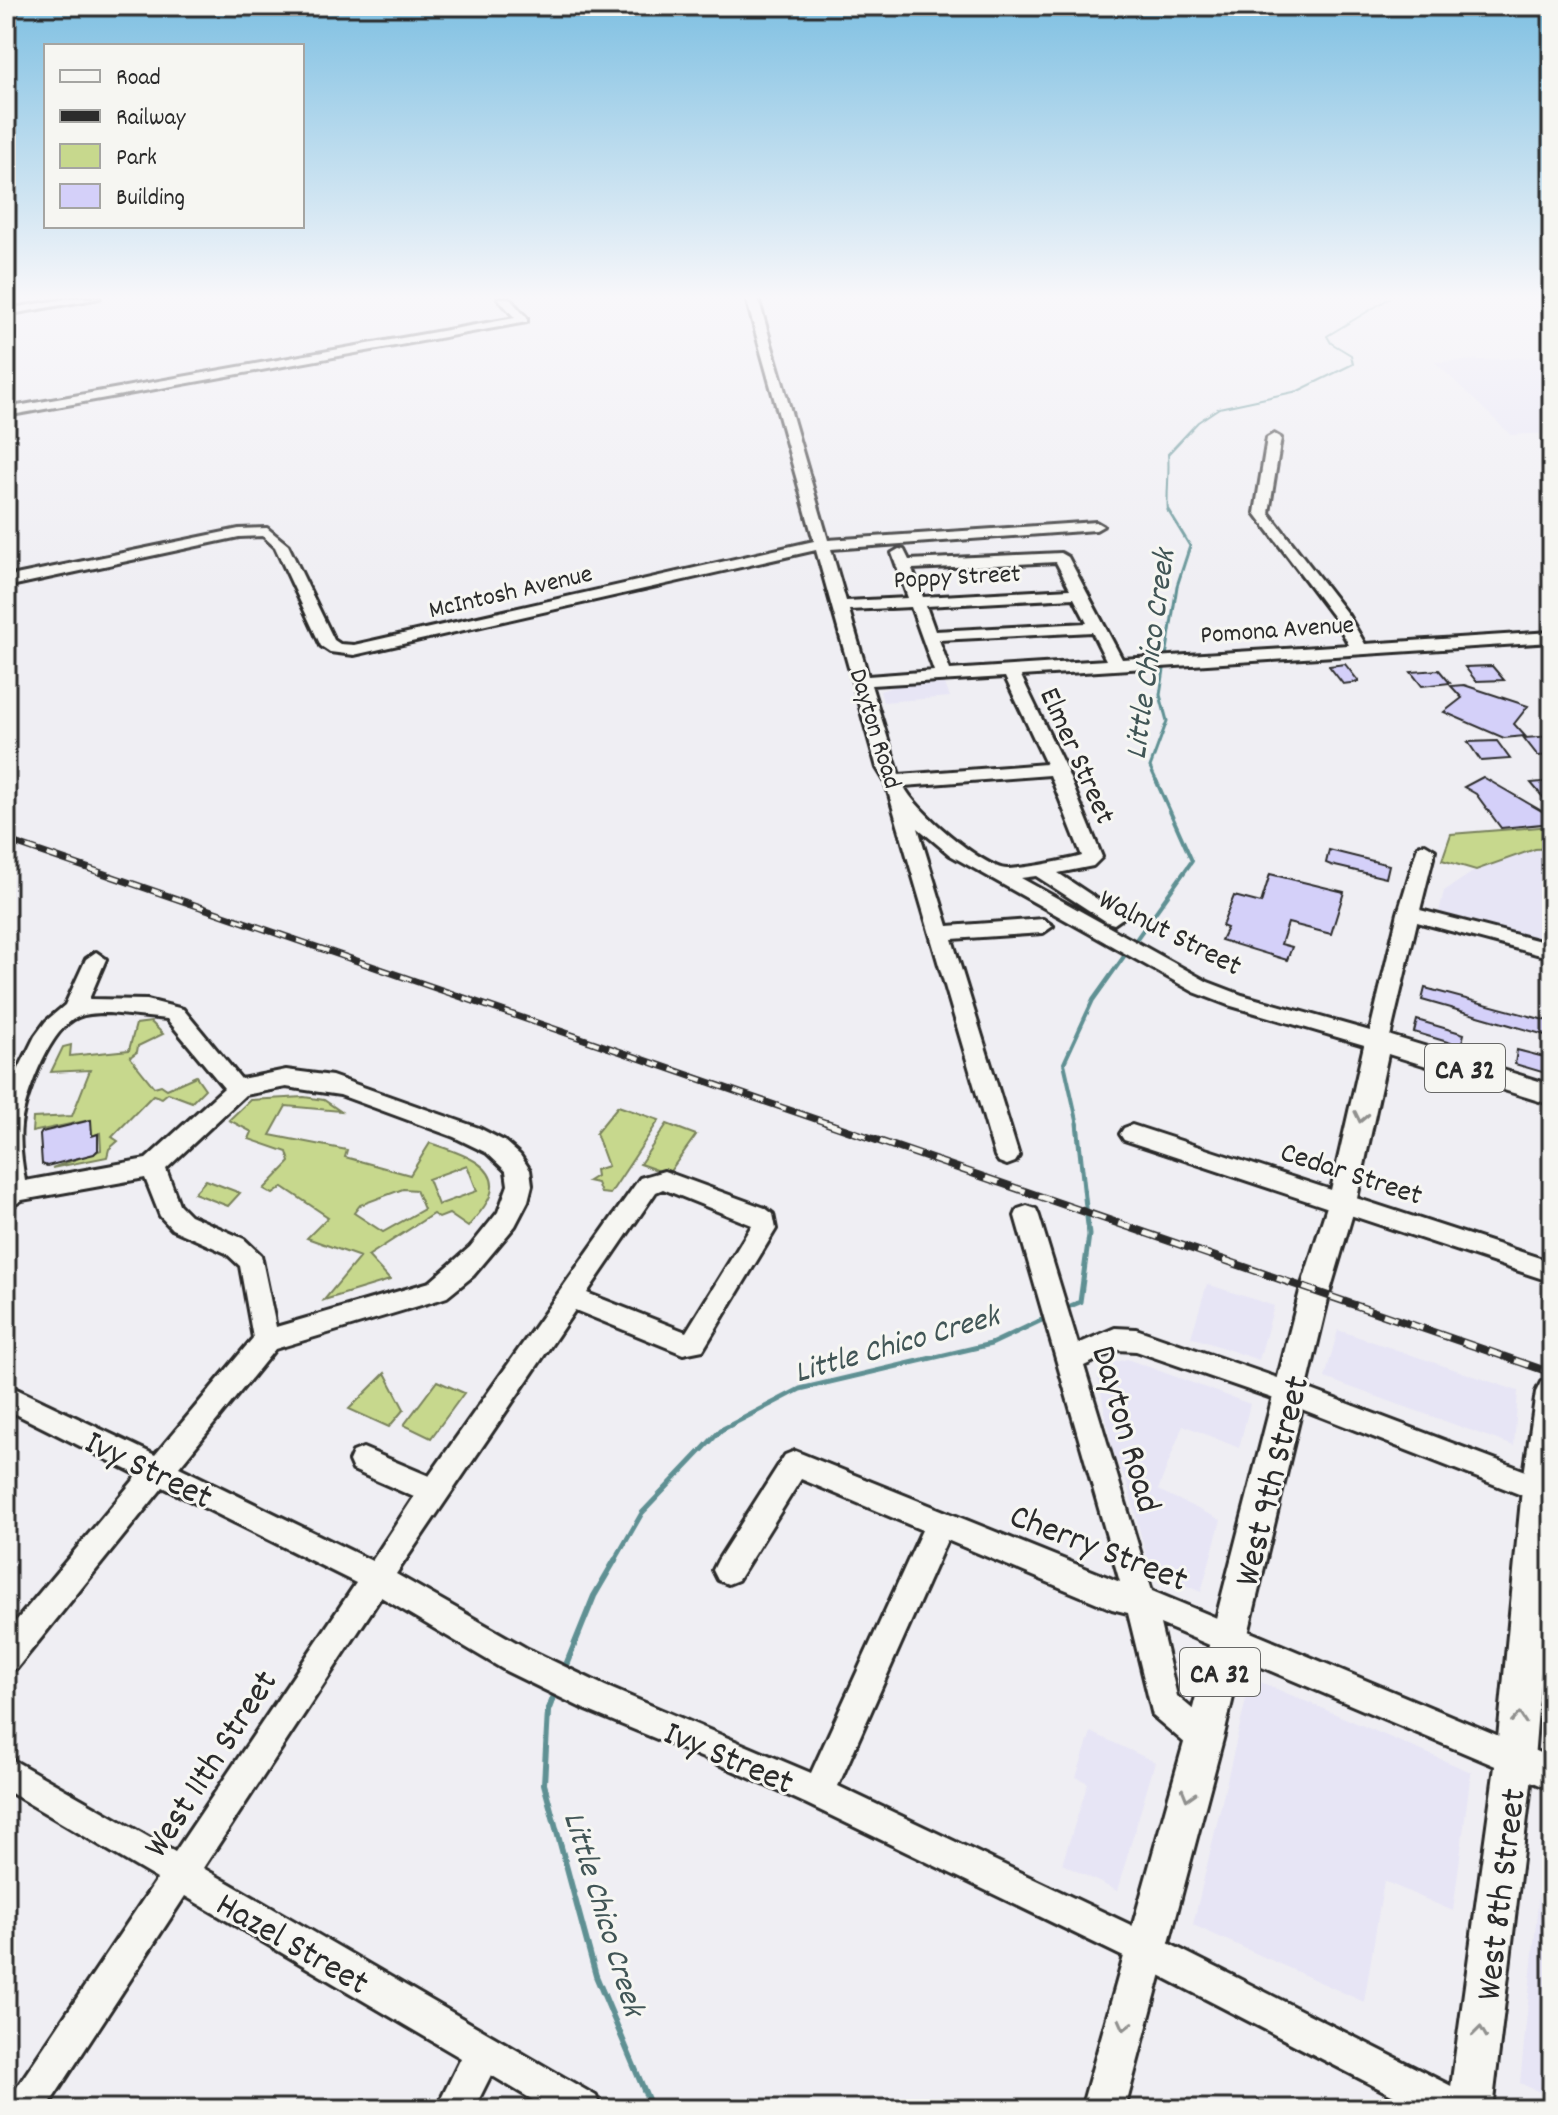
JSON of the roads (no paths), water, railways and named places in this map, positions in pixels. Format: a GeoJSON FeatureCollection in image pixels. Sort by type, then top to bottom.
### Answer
{"type":"FeatureCollection","features":[{"type":"Feature","properties":{"kind":"main road","name":"Walnut Street"},"geometry":{"type":"LineString","coordinates":[[1378,1041],[1552,1095]]}},
{"type":"Feature","properties":{"kind":"main road","name":"West 9th Street"},"geometry":{"type":"LineString","coordinates":[[1103,2109],[1144,1949],[1204,1739],[1292,1394],[1315,1291],[1342,1203],[1378,1041]]}},
{"type":"Feature","properties":{"kind":"main road","name":"West 8th Street"},"geometry":{"type":"LineString","coordinates":[[1470,2109],[1515,1759],[1545,1492],[1552,1392]]}},
{"type":"Feature","properties":{"kind":"street"},"geometry":{"type":"LineString","coordinates":[[6,412],[92,397]]}},
{"type":"Feature","properties":{"kind":"street","name":"Dayton Road"},"geometry":{"type":"LineString","coordinates":[[781,397],[886,768],[894,781],[1007,1156]]}},
{"type":"Feature","properties":{"kind":"street"},"geometry":{"type":"LineString","coordinates":[[1274,438],[1262,513],[1342,618],[1359,648]]}},
{"type":"Feature","properties":{"kind":"street","name":"McIntosh Avenue"},"geometry":{"type":"LineString","coordinates":[[6,582],[239,533],[267,532],[281,545],[327,643],[336,649],[354,650],[823,543],[1096,526]]}},
{"type":"Feature","properties":{"kind":"street"},"geometry":{"type":"LineString","coordinates":[[894,538],[944,676]]}},
{"type":"Feature","properties":{"kind":"street"},"geometry":{"type":"LineString","coordinates":[[904,565],[1061,557],[1117,665]]}},
{"type":"Feature","properties":{"kind":"street","name":"Poppy Street"},"geometry":{"type":"LineString","coordinates":[[840,606],[1078,593]]}},
{"type":"Feature","properties":{"kind":"street"},"geometry":{"type":"LineString","coordinates":[[929,636],[1097,627]]}},
{"type":"Feature","properties":{"kind":"street","name":"Pomona Avenue"},"geometry":{"type":"LineString","coordinates":[[862,681],[1552,637]]}},
{"type":"Feature","properties":{"kind":"street","name":"Elmer Street"},"geometry":{"type":"LineString","coordinates":[[1011,673],[1057,769],[1092,854],[1090,860],[1038,869]]}},
{"type":"Feature","properties":{"kind":"street"},"geometry":{"type":"LineString","coordinates":[[894,781],[1057,769]]}},
{"type":"Feature","properties":{"kind":"street","name":"Walnut Street"},"geometry":{"type":"LineString","coordinates":[[894,781],[924,824],[974,861],[1158,965],[1235,1000],[1378,1041]]}},
{"type":"Feature","properties":{"kind":"street","name":"West 9th Street"},"geometry":{"type":"LineString","coordinates":[[1378,1041],[1425,850]]}},
{"type":"Feature","properties":{"kind":"street"},"geometry":{"type":"LineString","coordinates":[[922,875],[927,866],[940,859],[952,857],[974,861]]}},
{"type":"Feature","properties":{"kind":"street"},"geometry":{"type":"LineString","coordinates":[[1005,878],[1038,869],[1114,917]]}},
{"type":"Feature","properties":{"kind":"street"},"geometry":{"type":"LineString","coordinates":[[1408,913],[1552,951]]}},
{"type":"Feature","properties":{"kind":"street"},"geometry":{"type":"LineString","coordinates":[[939,933],[1043,926]]}},
{"type":"Feature","properties":{"kind":"street"},"geometry":{"type":"LineString","coordinates":[[74,1009],[96,959]]}},
{"type":"Feature","properties":{"kind":"street"},"geometry":{"type":"LineString","coordinates":[[6,1657],[266,1341],[438,1290],[479,1255],[516,1204],[520,1181],[512,1161],[486,1141],[335,1085],[300,1079],[251,1084],[237,1089],[153,1167],[11,1196],[10,1121],[17,1095],[44,1038],[57,1019],[74,1009],[155,1008],[175,1014],[237,1089]]}},
{"type":"Feature","properties":{"kind":"street","name":"Cedar Street"},"geometry":{"type":"LineString","coordinates":[[1132,1134],[1552,1272]]}},
{"type":"Feature","properties":{"kind":"street"},"geometry":{"type":"LineString","coordinates":[[153,1167],[169,1209],[181,1222],[235,1246],[252,1262],[266,1341]]}},
{"type":"Feature","properties":{"kind":"street","name":"West 11th Street"},"geometry":{"type":"LineString","coordinates":[[24,2109],[434,1492],[569,1297],[648,1185],[664,1180],[756,1215],[764,1221],[764,1229],[694,1342],[683,1343],[569,1297]]}},
{"type":"Feature","properties":{"kind":"street","name":"Dayton Road"},"geometry":{"type":"LineString","coordinates":[[1027,1216],[1140,1601],[1164,1705],[1204,1739]]}},
{"type":"Feature","properties":{"kind":"street"},"geometry":{"type":"LineString","coordinates":[[1067,1350],[1115,1339],[1136,1340],[1292,1394],[1545,1492]]}},
{"type":"Feature","properties":{"kind":"street","name":"Ivy Street"},"geometry":{"type":"LineString","coordinates":[[6,1396],[376,1578],[521,1661],[595,1698],[740,1757],[818,1793],[1144,1949],[1458,2109]]}},
{"type":"Feature","properties":{"kind":"street"},"geometry":{"type":"LineString","coordinates":[[363,1461],[434,1492]]}},
{"type":"Feature","properties":{"kind":"street","name":"Cherry Street"},"geometry":{"type":"LineString","coordinates":[[728,1570],[795,1464],[1112,1595],[1140,1601],[1229,1636],[1552,1774]]}},
{"type":"Feature","properties":{"kind":"street"},"geometry":{"type":"LineString","coordinates":[[818,1793],[940,1523]]}},
{"type":"Feature","properties":{"kind":"street","name":"Hazel Street"},"geometry":{"type":"LineString","coordinates":[[6,1772],[583,2109]]}},
{"type":"Feature","properties":{"kind":"street"},"geometry":{"type":"LineString","coordinates":[[454,2109],[484,2051]]}},
{"type":"Feature","properties":{"kind":"waterway","name":"Little Chico Creek"},"geometry":{"type":"LineString","coordinates":[[1168,510],[1168,454],[1198,422],[1219,408],[1272,397]]}},
{"type":"Feature","properties":{"kind":"waterway","name":"Little Chico Creek"},"geometry":{"type":"LineString","coordinates":[[1157,782],[1150,767],[1167,721],[1160,695],[1177,586],[1190,546],[1168,510]]}},
{"type":"Feature","properties":{"kind":"waterway","name":"Little Chico Creek"},"geometry":{"type":"LineString","coordinates":[[1078,1125],[1064,1063],[1093,1000],[1192,861],[1156,780]]}},
{"type":"Feature","properties":{"kind":"waterway","name":"Little Chico Creek"},"geometry":{"type":"LineString","coordinates":[[1063,1309],[1080,1302],[1089,1235],[1077,1123]]}},
{"type":"Feature","properties":{"kind":"waterway","name":"Little Chico Creek"},"geometry":{"type":"LineString","coordinates":[[614,1562],[642,1513],[721,1430],[800,1389],[991,1344],[1048,1317]]}},
{"type":"Feature","properties":{"kind":"waterway","name":"Little Chico Creek"},"geometry":{"type":"LineString","coordinates":[[564,1670],[594,1596],[615,1560]]}},
{"type":"Feature","properties":{"kind":"waterway","name":"Little Chico Creek"},"geometry":{"type":"LineString","coordinates":[[555,1693],[548,1711],[544,1784],[596,1976],[652,2109]]}},
{"type":"Feature","properties":{"kind":"railway"},"geometry":{"type":"LineString","coordinates":[[6,840],[833,1125]]}},
{"type":"Feature","properties":{"kind":"railway"},"geometry":{"type":"LineString","coordinates":[[827,1123],[1552,1373]]}}]}
